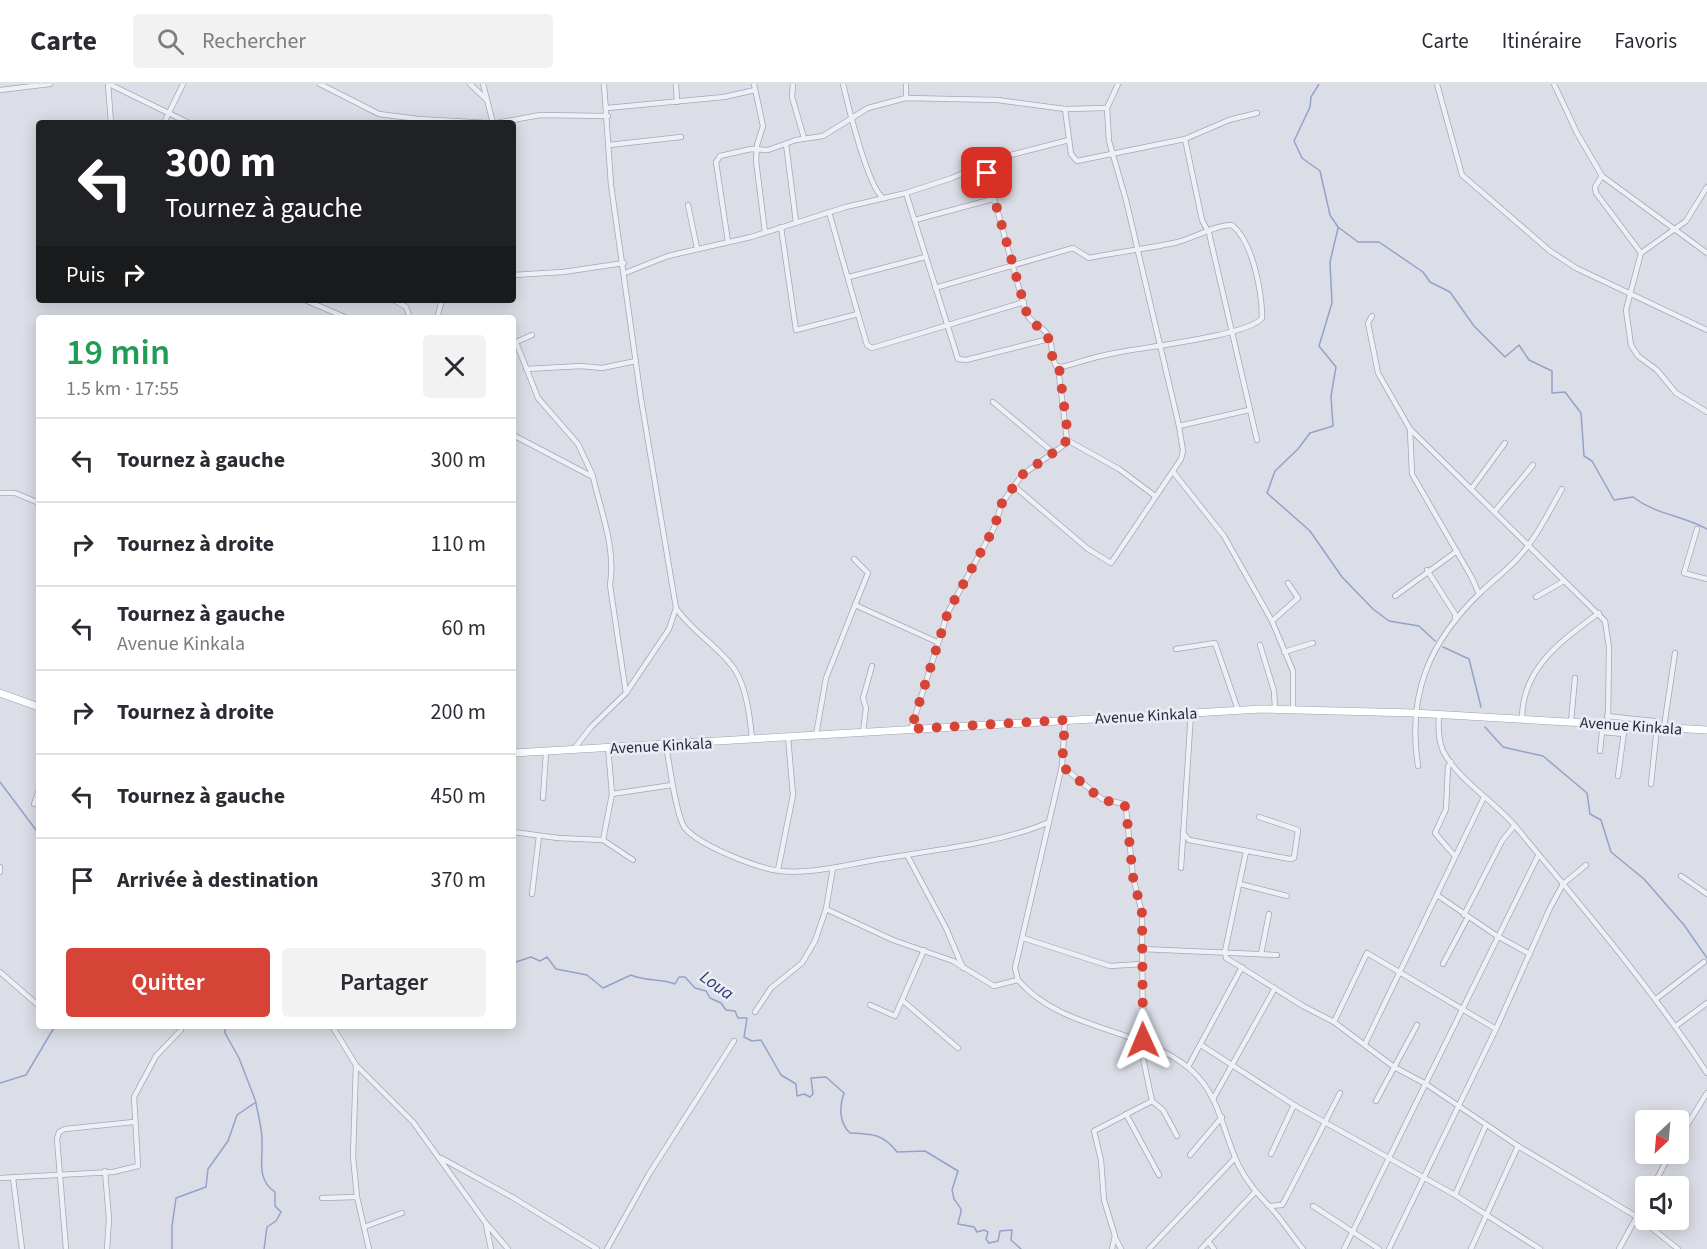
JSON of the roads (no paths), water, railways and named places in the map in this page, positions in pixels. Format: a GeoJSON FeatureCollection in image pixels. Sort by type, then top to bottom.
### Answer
{"type":"FeatureCollection","features":[{"type":"Feature","properties":{"kind":"main road"},"geometry":{"type":"LineString","coordinates":[[0,693],[36,706]]}},
{"type":"Feature","properties":{"kind":"main road","name":"Avenue Kinkala"},"geometry":{"type":"LineString","coordinates":[[516,753],[1275,708],[1610,721],[1707,730]]}},
{"type":"Feature","properties":{"kind":"street"},"geometry":{"type":"LineString","coordinates":[[0,90],[47,84]]}},
{"type":"Feature","properties":{"kind":"street"},"geometry":{"type":"LineString","coordinates":[[111,120],[108,84],[183,120]]}},
{"type":"Feature","properties":{"kind":"street"},"geometry":{"type":"LineString","coordinates":[[166,120],[183,84]]}},
{"type":"Feature","properties":{"kind":"street"},"geometry":{"type":"LineString","coordinates":[[320,84],[363,107],[387,115],[450,120]]}},
{"type":"Feature","properties":{"kind":"street"},"geometry":{"type":"LineString","coordinates":[[470,84],[487,100]]}},
{"type":"Feature","properties":{"kind":"street"},"geometry":{"type":"LineString","coordinates":[[483,84],[494,120]]}},
{"type":"Feature","properties":{"kind":"street"},"geometry":{"type":"LineString","coordinates":[[573,751],[591,727],[626,693],[669,629],[676,608],[636,361],[624,263],[611,185],[604,84]]}},
{"type":"Feature","properties":{"kind":"street"},"geometry":{"type":"LineString","coordinates":[[676,84],[677,102]]}},
{"type":"Feature","properties":{"kind":"street"},"geometry":{"type":"LineString","coordinates":[[793,84],[792,97],[804,138]]}},
{"type":"Feature","properties":{"kind":"street"},"geometry":{"type":"LineString","coordinates":[[843,84],[864,162],[877,192],[883,198]]}},
{"type":"Feature","properties":{"kind":"street"},"geometry":{"type":"LineString","coordinates":[[906,84],[906,98]]}},
{"type":"Feature","properties":{"kind":"street"},"geometry":{"type":"LineString","coordinates":[[1014,486],[1089,549],[1111,563],[1155,496],[1174,473],[1183,450],[1138,249],[1107,128],[1107,108],[1118,84]]}},
{"type":"Feature","properties":{"kind":"street"},"geometry":{"type":"LineString","coordinates":[[1437,84],[1462,175],[1550,250],[1576,267],[1666,308],[1707,330]]}},
{"type":"Feature","properties":{"kind":"street"},"geometry":{"type":"LineString","coordinates":[[1554,84],[1602,176],[1707,253]]}},
{"type":"Feature","properties":{"kind":"street"},"geometry":{"type":"LineString","coordinates":[[607,108],[729,96],[755,87],[763,126],[756,151],[758,193],[765,232]]}},
{"type":"Feature","properties":{"kind":"street"},"geometry":{"type":"LineString","coordinates":[[728,242],[716,159],[725,154],[751,149],[768,150],[804,138],[823,136],[868,108],[906,98],[1018,101],[1065,109],[1107,108]]}},
{"type":"Feature","properties":{"kind":"street"},"geometry":{"type":"LineString","coordinates":[[1065,109],[1071,154],[1077,161],[1185,139],[1229,120],[1257,113]]}},
{"type":"Feature","properties":{"kind":"street"},"geometry":{"type":"LineString","coordinates":[[512,120],[540,115],[608,116]]}},
{"type":"Feature","properties":{"kind":"street"},"geometry":{"type":"LineString","coordinates":[[609,145],[681,137]]}},
{"type":"Feature","properties":{"kind":"street"},"geometry":{"type":"LineString","coordinates":[[1185,139],[1202,220],[1209,233],[1257,440]]}},
{"type":"Feature","properties":{"kind":"street"},"geometry":{"type":"LineString","coordinates":[[625,273],[697,248],[728,242],[829,212],[906,193],[984,164],[1069,140]]}},
{"type":"Feature","properties":{"kind":"street"},"geometry":{"type":"LineString","coordinates":[[786,144],[796,222]]}},
{"type":"Feature","properties":{"kind":"street"},"geometry":{"type":"LineString","coordinates":[[935,288],[1014,267],[1073,248],[1089,258],[1175,243],[1209,233],[1215,228],[1232,225],[1239,231],[1252,257],[1262,318],[1257,323],[1231,332],[1059,367],[1054,364],[1047,333],[1029,318],[1014,267],[993,199],[984,164]]}},
{"type":"Feature","properties":{"kind":"street"},"geometry":{"type":"LineString","coordinates":[[1602,176],[1595,187],[1596,193],[1641,253]]}},
{"type":"Feature","properties":{"kind":"street"},"geometry":{"type":"LineString","coordinates":[[1707,187],[1686,221],[1641,253],[1626,310],[1631,345],[1676,393],[1707,412]]}},
{"type":"Feature","properties":{"kind":"street"},"geometry":{"type":"LineString","coordinates":[[906,193],[956,356],[963,361],[1049,339]]}},
{"type":"Feature","properties":{"kind":"street"},"geometry":{"type":"LineString","coordinates":[[915,220],[993,199]]}},
{"type":"Feature","properties":{"kind":"street"},"geometry":{"type":"LineString","coordinates":[[688,205],[697,248]]}},
{"type":"Feature","properties":{"kind":"street"},"geometry":{"type":"LineString","coordinates":[[829,212],[867,345],[872,348],[1024,302]]}},
{"type":"Feature","properties":{"kind":"street"},"geometry":{"type":"LineString","coordinates":[[781,227],[794,329],[798,330],[858,314]]}},
{"type":"Feature","properties":{"kind":"street"},"geometry":{"type":"LineString","coordinates":[[849,277],[925,257]]}},
{"type":"Feature","properties":{"kind":"street"},"geometry":{"type":"LineString","coordinates":[[516,274],[563,273],[624,263]]}},
{"type":"Feature","properties":{"kind":"street"},"geometry":{"type":"LineString","coordinates":[[312,303],[341,315]]}},
{"type":"Feature","properties":{"kind":"street"},"geometry":{"type":"LineString","coordinates":[[322,307],[324,303]]}},
{"type":"Feature","properties":{"kind":"street"},"geometry":{"type":"LineString","coordinates":[[401,303],[405,305],[409,315]]}},
{"type":"Feature","properties":{"kind":"street"},"geometry":{"type":"LineString","coordinates":[[1371,316],[1368,323],[1378,374],[1410,429],[1605,621],[1608,634],[1612,732]]}},
{"type":"Feature","properties":{"kind":"street"},"geometry":{"type":"LineString","coordinates":[[532,335],[516,342],[538,398],[578,444],[593,477],[611,548],[613,570],[610,585],[626,693]]}},
{"type":"Feature","properties":{"kind":"street"},"geometry":{"type":"LineString","coordinates":[[526,369],[581,366],[602,368],[636,361]]}},
{"type":"Feature","properties":{"kind":"street"},"geometry":{"type":"LineString","coordinates":[[1059,367],[1067,440]]}},
{"type":"Feature","properties":{"kind":"street"},"geometry":{"type":"LineString","coordinates":[[993,402],[1054,453]]}},
{"type":"Feature","properties":{"kind":"street"},"geometry":{"type":"LineString","coordinates":[[1179,426],[1249,410]]}},
{"type":"Feature","properties":{"kind":"street"},"geometry":{"type":"LineString","coordinates":[[1410,429],[1412,474],[1479,594]]}},
{"type":"Feature","properties":{"kind":"street"},"geometry":{"type":"LineString","coordinates":[[516,437],[593,477]]}},
{"type":"Feature","properties":{"kind":"street"},"geometry":{"type":"LineString","coordinates":[[911,729],[937,642],[966,575],[994,528],[1002,503],[1022,475],[1054,453],[1067,440]]}},
{"type":"Feature","properties":{"kind":"street"},"geometry":{"type":"LineString","coordinates":[[1067,440],[1119,469],[1155,496]]}},
{"type":"Feature","properties":{"kind":"street"},"geometry":{"type":"LineString","coordinates":[[1472,488],[1505,443]]}},
{"type":"Feature","properties":{"kind":"street"},"geometry":{"type":"LineString","coordinates":[[1495,511],[1533,465]]}},
{"type":"Feature","properties":{"kind":"street"},"geometry":{"type":"LineString","coordinates":[[1174,473],[1224,536],[1272,621],[1294,675],[1293,709]]}},
{"type":"Feature","properties":{"kind":"street"},"geometry":{"type":"LineString","coordinates":[[1418,766],[1414,713],[1423,675],[1437,646],[1479,594],[1528,547],[1562,489]]}},
{"type":"Feature","properties":{"kind":"street"},"geometry":{"type":"LineString","coordinates":[[0,493],[15,493],[36,502]]}},
{"type":"Feature","properties":{"kind":"street"},"geometry":{"type":"LineString","coordinates":[[1697,529],[1684,573],[1707,579]]}},
{"type":"Feature","properties":{"kind":"street"},"geometry":{"type":"LineString","coordinates":[[1395,596],[1427,570],[1457,551]]}},
{"type":"Feature","properties":{"kind":"street"},"geometry":{"type":"LineString","coordinates":[[816,735],[826,678],[868,573],[854,559]]}},
{"type":"Feature","properties":{"kind":"street"},"geometry":{"type":"LineString","coordinates":[[1427,570],[1455,614],[1455,621]]}},
{"type":"Feature","properties":{"kind":"street"},"geometry":{"type":"LineString","coordinates":[[1536,597],[1564,581]]}},
{"type":"Feature","properties":{"kind":"street"},"geometry":{"type":"LineString","coordinates":[[1272,621],[1298,598],[1288,584]]}},
{"type":"Feature","properties":{"kind":"street"},"geometry":{"type":"LineString","coordinates":[[855,605],[937,642]]}},
{"type":"Feature","properties":{"kind":"street"},"geometry":{"type":"LineString","coordinates":[[676,608],[692,628],[736,671],[750,719],[752,739]]}},
{"type":"Feature","properties":{"kind":"street"},"geometry":{"type":"LineString","coordinates":[[1522,719],[1525,691],[1540,664],[1599,613]]}},
{"type":"Feature","properties":{"kind":"street"},"geometry":{"type":"LineString","coordinates":[[1284,652],[1313,642]]}},
{"type":"Feature","properties":{"kind":"street"},"geometry":{"type":"LineString","coordinates":[[1176,649],[1215,643],[1238,710]]}},
{"type":"Feature","properties":{"kind":"street"},"geometry":{"type":"LineString","coordinates":[[1260,645],[1274,691],[1275,708]]}},
{"type":"Feature","properties":{"kind":"street"},"geometry":{"type":"LineString","coordinates":[[1651,784],[1658,724],[1675,653]]}},
{"type":"Feature","properties":{"kind":"street"},"geometry":{"type":"LineString","coordinates":[[863,732],[866,708],[863,698],[872,666]]}},
{"type":"Feature","properties":{"kind":"street"},"geometry":{"type":"LineString","coordinates":[[1571,721],[1575,678]]}},
{"type":"Feature","properties":{"kind":"street"},"geometry":{"type":"LineString","coordinates":[[1181,868],[1191,712]]}},
{"type":"Feature","properties":{"kind":"street"},"geometry":{"type":"LineString","coordinates":[[1439,715],[1438,732],[1443,750],[1451,762],[1515,826],[1563,884],[1656,999],[1707,1073]]}},
{"type":"Feature","properties":{"kind":"street"},"geometry":{"type":"LineString","coordinates":[[1065,720],[1062,766],[1015,968],[1018,980],[1029,993],[1062,1013],[1112,1032],[1143,1040],[1188,1067],[1204,1084],[1213,1099],[1222,1117],[1235,1158],[1255,1192],[1270,1206],[1303,1249]]}},
{"type":"Feature","properties":{"kind":"street"},"geometry":{"type":"LineString","coordinates":[[1618,776],[1624,734],[1631,723]]}},
{"type":"Feature","properties":{"kind":"street"},"geometry":{"type":"LineString","coordinates":[[1600,752],[1602,732],[1624,734]]}},
{"type":"Feature","properties":{"kind":"street"},"geometry":{"type":"LineString","coordinates":[[778,870],[793,795],[788,736]]}},
{"type":"Feature","properties":{"kind":"street"},"geometry":{"type":"LineString","coordinates":[[666,745],[672,785],[687,830],[741,860],[778,870],[833,868],[907,855],[1011,834],[1049,822]]}},
{"type":"Feature","properties":{"kind":"street"},"geometry":{"type":"LineString","coordinates":[[603,840],[612,794],[608,747]]}},
{"type":"Feature","properties":{"kind":"street"},"geometry":{"type":"LineString","coordinates":[[543,798],[546,752]]}},
{"type":"Feature","properties":{"kind":"street"},"geometry":{"type":"LineString","coordinates":[[1451,762],[1448,767],[1446,809],[1435,833],[1454,855]]}},
{"type":"Feature","properties":{"kind":"street"},"geometry":{"type":"LineString","coordinates":[[1062,766],[1102,800],[1124,804],[1126,809],[1133,877],[1142,913],[1143,1058],[1152,1101],[1163,1110],[1177,1136]]}},
{"type":"Feature","properties":{"kind":"street"},"geometry":{"type":"LineString","coordinates":[[612,794],[672,785]]}},
{"type":"Feature","properties":{"kind":"street"},"geometry":{"type":"LineString","coordinates":[[1365,1044],[1454,855],[1485,796]]}},
{"type":"Feature","properties":{"kind":"street"},"geometry":{"type":"LineString","coordinates":[[34,804],[36,798]]}},
{"type":"Feature","properties":{"kind":"street"},"geometry":{"type":"LineString","coordinates":[[1183,833],[1189,840],[1246,852],[1294,858],[1299,830],[1259,817]]}},
{"type":"Feature","properties":{"kind":"street"},"geometry":{"type":"LineString","coordinates":[[1443,964],[1502,841],[1515,826]]}},
{"type":"Feature","properties":{"kind":"street"},"geometry":{"type":"LineString","coordinates":[[516,832],[603,840],[633,860]]}},
{"type":"Feature","properties":{"kind":"street"},"geometry":{"type":"LineString","coordinates":[[532,894],[539,836]]}},
{"type":"Feature","properties":{"kind":"street"},"geometry":{"type":"LineString","coordinates":[[1246,852],[1225,951],[1226,958],[1334,1022],[1394,1067],[1426,1084],[1518,1146],[1635,1215]]}},
{"type":"Feature","properties":{"kind":"street"},"geometry":{"type":"LineString","coordinates":[[907,855],[946,927],[963,968]]}},
{"type":"Feature","properties":{"kind":"street"},"geometry":{"type":"LineString","coordinates":[[1344,1249],[1538,855]]}},
{"type":"Feature","properties":{"kind":"street"},"geometry":{"type":"LineString","coordinates":[[1389,1249],[1496,1029],[1563,884],[1586,865]]}},
{"type":"Feature","properties":{"kind":"street"},"geometry":{"type":"LineString","coordinates":[[0,867],[0,872]]}},
{"type":"Feature","properties":{"kind":"street"},"geometry":{"type":"LineString","coordinates":[[755,1012],[771,988],[802,963],[815,940],[826,909],[833,868]]}},
{"type":"Feature","properties":{"kind":"street"},"geometry":{"type":"LineString","coordinates":[[1681,876],[1707,894]]}},
{"type":"Feature","properties":{"kind":"street"},"geometry":{"type":"LineString","coordinates":[[1240,884],[1287,896]]}},
{"type":"Feature","properties":{"kind":"street"},"geometry":{"type":"LineString","coordinates":[[1437,895],[1497,936],[1530,954]]}},
{"type":"Feature","properties":{"kind":"street"},"geometry":{"type":"LineString","coordinates":[[826,909],[893,940],[924,950],[963,968],[994,986],[1018,980]]}},
{"type":"Feature","properties":{"kind":"street"},"geometry":{"type":"LineString","coordinates":[[1261,954],[1269,914]]}},
{"type":"Feature","properties":{"kind":"street"},"geometry":{"type":"LineString","coordinates":[[1023,938],[1110,966],[1142,964]]}},
{"type":"Feature","properties":{"kind":"street"},"geometry":{"type":"LineString","coordinates":[[1142,949],[1276,955]]}},
{"type":"Feature","properties":{"kind":"street"},"geometry":{"type":"LineString","coordinates":[[870,1005],[894,1017],[924,950]]}},
{"type":"Feature","properties":{"kind":"street"},"geometry":{"type":"LineString","coordinates":[[1334,1022],[1365,954],[1399,970],[1496,1029]]}},
{"type":"Feature","properties":{"kind":"street"},"geometry":{"type":"LineString","coordinates":[[1656,999],[1704,962]]}},
{"type":"Feature","properties":{"kind":"street"},"geometry":{"type":"LineString","coordinates":[[1188,1067],[1242,967]]}},
{"type":"Feature","properties":{"kind":"street"},"geometry":{"type":"LineString","coordinates":[[0,972],[36,1003]]}},
{"type":"Feature","properties":{"kind":"street"},"geometry":{"type":"LineString","coordinates":[[1213,1099],[1275,988]]}},
{"type":"Feature","properties":{"kind":"street"},"geometry":{"type":"LineString","coordinates":[[902,1000],[958,1048]]}},
{"type":"Feature","properties":{"kind":"street"},"geometry":{"type":"LineString","coordinates":[[1676,1026],[1707,1003]]}},
{"type":"Feature","properties":{"kind":"street"},"geometry":{"type":"LineString","coordinates":[[1376,1101],[1418,1025]]}},
{"type":"Feature","properties":{"kind":"street"},"geometry":{"type":"LineString","coordinates":[[0,1178],[122,1171],[138,1166],[134,1122],[136,1092],[156,1056],[181,1029]]}},
{"type":"Feature","properties":{"kind":"street"},"geometry":{"type":"LineString","coordinates":[[334,1029],[356,1065],[413,1122],[507,1249]]}},
{"type":"Feature","properties":{"kind":"street"},"geometry":{"type":"LineString","coordinates":[[607,1249],[649,1174],[734,1041]]}},
{"type":"Feature","properties":{"kind":"street"},"geometry":{"type":"LineString","coordinates":[[1201,1045],[1294,1106],[1327,1122],[1455,1195],[1540,1249]]}},
{"type":"Feature","properties":{"kind":"street"},"geometry":{"type":"LineString","coordinates":[[356,1065],[353,1156],[357,1197],[369,1249]]}},
{"type":"Feature","properties":{"kind":"street"},"geometry":{"type":"LineString","coordinates":[[1270,1206],[1276,1207],[1286,1198],[1340,1093]]}},
{"type":"Feature","properties":{"kind":"street"},"geometry":{"type":"LineString","coordinates":[[1689,1122],[1707,1093]]}},
{"type":"Feature","properties":{"kind":"street"},"geometry":{"type":"LineString","coordinates":[[1121,1249],[1114,1236],[1104,1200],[1101,1160],[1094,1131],[1152,1101]]}},
{"type":"Feature","properties":{"kind":"street"},"geometry":{"type":"LineString","coordinates":[[1271,1155],[1294,1106]]}},
{"type":"Feature","properties":{"kind":"street"},"geometry":{"type":"LineString","coordinates":[[1126,1114],[1159,1175]]}},
{"type":"Feature","properties":{"kind":"street"},"geometry":{"type":"LineString","coordinates":[[1190,1155],[1222,1117]]}},
{"type":"Feature","properties":{"kind":"street"},"geometry":{"type":"LineString","coordinates":[[66,1249],[57,1139],[62,1130],[134,1122]]}},
{"type":"Feature","properties":{"kind":"street"},"geometry":{"type":"LineString","coordinates":[[1455,1195],[1486,1125]]}},
{"type":"Feature","properties":{"kind":"street"},"geometry":{"type":"LineString","coordinates":[[1471,1249],[1518,1146]]}},
{"type":"Feature","properties":{"kind":"street"},"geometry":{"type":"LineString","coordinates":[[439,1156],[597,1249]]}},
{"type":"Feature","properties":{"kind":"street"},"geometry":{"type":"LineString","coordinates":[[1149,1249],[1235,1158]]}},
{"type":"Feature","properties":{"kind":"street"},"geometry":{"type":"LineString","coordinates":[[105,1171],[109,1219],[107,1249]]}},
{"type":"Feature","properties":{"kind":"street"},"geometry":{"type":"LineString","coordinates":[[13,1178],[22,1249]]}},
{"type":"Feature","properties":{"kind":"street"},"geometry":{"type":"LineString","coordinates":[[1201,1249],[1255,1192]]}},
{"type":"Feature","properties":{"kind":"street"},"geometry":{"type":"LineString","coordinates":[[322,1198],[357,1197]]}},
{"type":"Feature","properties":{"kind":"street"},"geometry":{"type":"LineString","coordinates":[[1312,1206],[1379,1249]]}},
{"type":"Feature","properties":{"kind":"street"},"geometry":{"type":"LineString","coordinates":[[364,1227],[402,1213]]}},
{"type":"Feature","properties":{"kind":"street"},"geometry":{"type":"LineString","coordinates":[[1619,1249],[1635,1218]]}},
{"type":"Feature","properties":{"kind":"street"},"geometry":{"type":"LineString","coordinates":[[485,1222],[491,1249]]}},
{"type":"Feature","properties":{"kind":"street"},"geometry":{"type":"LineString","coordinates":[[1654,1230],[1678,1249]]}},
{"type":"Feature","properties":{"kind":"street"},"geometry":{"type":"LineString","coordinates":[[1112,1249],[1114,1236]]}},
{"type":"Feature","properties":{"kind":"street"},"geometry":{"type":"LineString","coordinates":[[1208,1241],[1215,1249]]}},
{"type":"Feature","properties":{"kind":"waterway"},"geometry":{"type":"LineString","coordinates":[[1319,84],[1311,97],[1310,107],[1294,141],[1302,158],[1320,171],[1330,215],[1338,227],[1358,242],[1379,242],[1423,272],[1430,282],[1450,292],[1474,326],[1505,357],[1519,345],[1529,360],[1552,371],[1552,393],[1565,392],[1581,413],[1584,456],[1592,461],[1614,500],[1633,497],[1660,512],[1688,520],[1707,529]]}},
{"type":"Feature","properties":{"kind":"waterway"},"geometry":{"type":"LineString","coordinates":[[1338,228],[1330,262],[1332,303],[1319,346],[1336,367],[1331,396],[1333,426],[1310,433],[1298,449],[1275,471],[1267,493],[1310,531],[1342,577],[1373,609],[1389,621],[1419,626],[1435,641]]}},
{"type":"Feature","properties":{"kind":"waterway"},"geometry":{"type":"LineString","coordinates":[[1443,647],[1469,659],[1481,707]]}},
{"type":"Feature","properties":{"kind":"waterway"},"geometry":{"type":"LineString","coordinates":[[1485,727],[1503,747],[1543,756],[1587,793],[1590,814],[1601,820],[1611,852],[1644,879],[1684,925],[1707,958]]}},
{"type":"Feature","properties":{"kind":"waterway","name":"Loua"},"geometry":{"type":"LineString","coordinates":[[0,782],[36,830]]}},
{"type":"Feature","properties":{"kind":"waterway","name":"Loua"},"geometry":{"type":"LineString","coordinates":[[516,962],[531,957],[540,961],[547,957],[556,969],[587,975],[603,988],[631,975],[675,984],[679,977],[685,977],[695,988],[706,991],[710,998],[721,1003],[726,1010],[735,1011],[738,1018],[747,1018],[744,1037],[752,1041],[761,1040],[781,1075],[796,1084],[797,1096],[804,1094],[810,1097],[813,1094],[811,1078],[826,1077],[844,1093],[841,1114],[846,1129],[850,1133],[882,1138],[897,1152],[925,1151],[958,1171],[952,1190],[961,1211],[958,1224],[974,1227],[977,1232],[984,1230],[988,1232],[986,1239],[989,1243],[998,1241],[1000,1231],[1012,1230],[1011,1240],[1021,1249]]}},
{"type":"Feature","properties":{"kind":"waterway"},"geometry":{"type":"LineString","coordinates":[[0,1083],[26,1075],[53,1029]]}},
{"type":"Feature","properties":{"kind":"waterway"},"geometry":{"type":"LineString","coordinates":[[172,1249],[176,1198],[206,1187],[208,1169],[228,1141],[237,1115],[256,1102],[225,1029]]}},
{"type":"Feature","properties":{"kind":"waterway"},"geometry":{"type":"LineString","coordinates":[[256,1103],[262,1135],[263,1175],[269,1187],[275,1192],[275,1206],[281,1212],[276,1221],[267,1227],[264,1249]]}}]}
